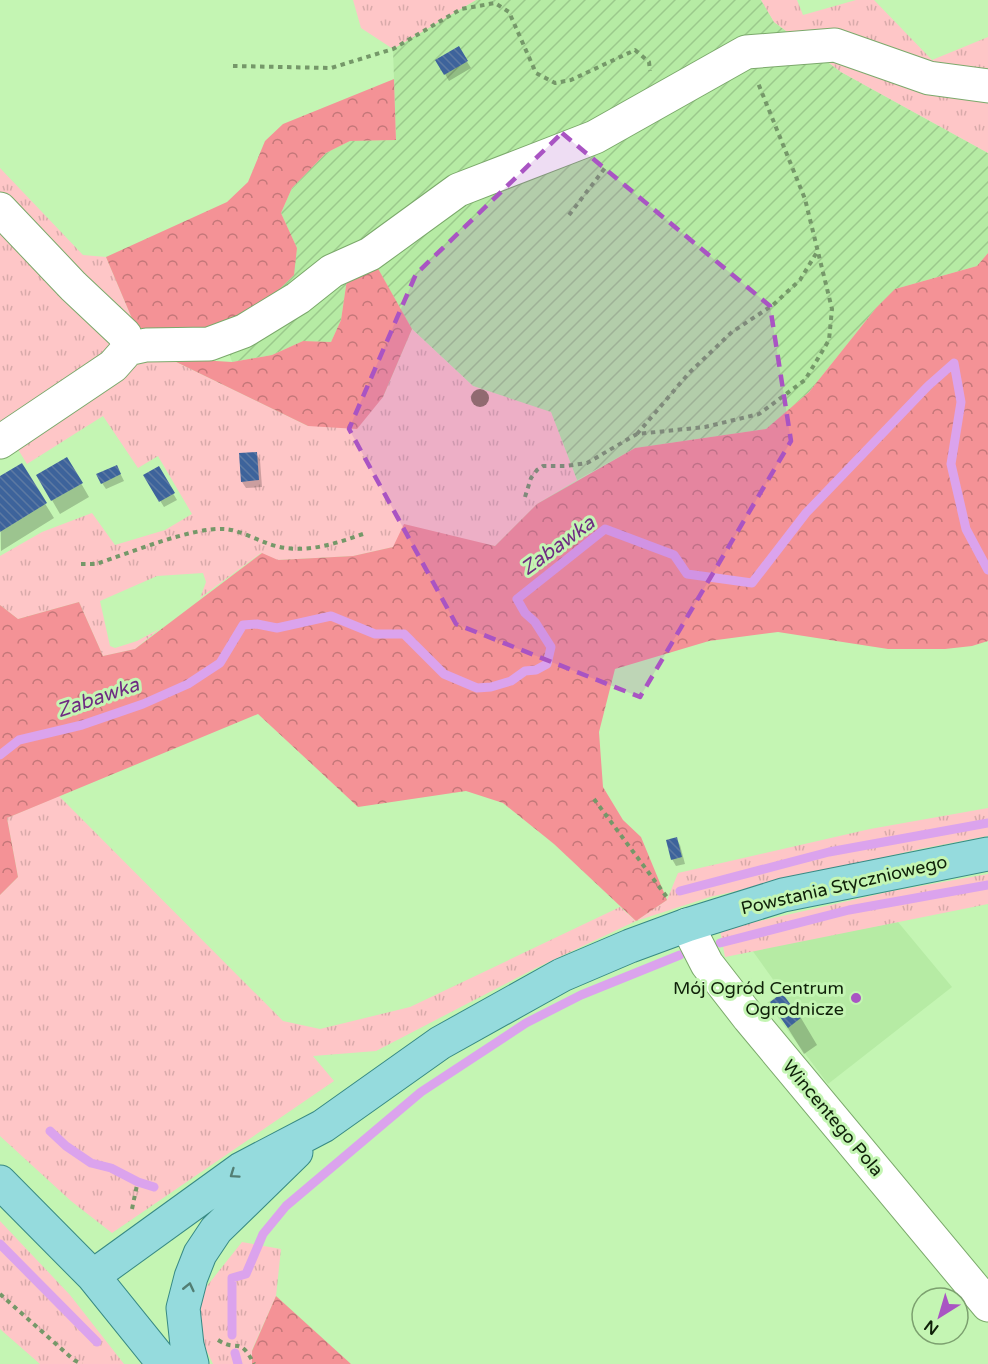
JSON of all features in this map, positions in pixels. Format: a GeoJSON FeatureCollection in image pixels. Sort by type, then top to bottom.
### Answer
{"type":"FeatureCollection","features":[{"type":"Feature","properties":{"kind":"main road","name":"Powstania Styczniowego"},"geometry":{"type":"LineString","coordinates":[[93,1276],[241,1169],[323,1126],[440,1043],[562,975],[687,925],[783,896],[988,854]]}},
{"type":"Feature","properties":{"kind":"main road","name":"Powstania Styczniowego"},"geometry":{"type":"LineString","coordinates":[[192,1364],[187,1345],[183,1308],[200,1254],[216,1230],[323,1126]]}},
{"type":"Feature","properties":{"kind":"main road"},"geometry":{"type":"LineString","coordinates":[[0,1182],[93,1276],[164,1364]]}},
{"type":"Feature","properties":{"kind":"street"},"geometry":{"type":"LineString","coordinates":[[0,442],[113,366],[128,349],[146,345],[210,344],[244,331],[298,298],[332,271],[370,255],[458,190],[596,137],[746,51],[835,45],[929,78],[988,86]]}},
{"type":"Feature","properties":{"kind":"street"},"geometry":{"type":"LineString","coordinates":[[0,209],[73,286],[125,334],[128,349]]}},
{"type":"Feature","properties":{"kind":"street","name":"Wincentego Pola"},"geometry":{"type":"LineString","coordinates":[[687,925],[707,964],[988,1305]]}},
{"type":"Feature","properties":{"kind":"path"},"geometry":{"type":"LineString","coordinates":[[233,66],[331,68],[393,49],[461,9],[495,3],[509,12],[536,73],[555,83],[571,80],[635,50],[649,62],[651,87],[640,111]]}},
{"type":"Feature","properties":{"kind":"path"},"geometry":{"type":"LineString","coordinates":[[637,434],[705,426],[759,414],[805,380],[829,340],[832,309],[805,199],[746,51]]}},
{"type":"Feature","properties":{"kind":"path"},"geometry":{"type":"LineString","coordinates":[[569,216],[608,164]]}},
{"type":"Feature","properties":{"kind":"path"},"geometry":{"type":"LineString","coordinates":[[525,497],[531,478],[543,466],[587,463],[637,434],[689,373],[732,332],[773,305],[800,280],[818,252]]}},
{"type":"Feature","properties":{"kind":"path"},"geometry":{"type":"LineString","coordinates":[[81,564],[96,564],[192,532],[226,529],[273,545],[309,549],[335,544],[363,534]]}},
{"type":"Feature","properties":{"kind":"path"},"geometry":{"type":"LineString","coordinates":[[594,799],[687,925]]}},
{"type":"Feature","properties":{"kind":"path"},"geometry":{"type":"LineString","coordinates":[[0,1294],[74,1360],[82,1364]]}},
{"type":"Feature","properties":{"kind":"path"},"geometry":{"type":"LineString","coordinates":[[216,1338],[225,1344],[243,1347],[254,1364]]}},
{"type":"Feature","properties":{"kind":"highlighted area"},"geometry":{"type":"Polygon","coordinates":[[[562,133],[770,306],[791,441],[640,697],[456,624],[349,429],[416,274],[562,133]]]}},
{"type":"Feature","properties":{"kind":"shaded area"},"geometry":{"type":"Polygon","coordinates":[[[476,0],[761,0],[774,22],[841,72],[988,153],[988,253],[977,266],[895,289],[876,308],[809,392],[766,429],[635,448],[577,480],[551,413],[473,386],[412,329],[376,266],[347,279],[341,320],[331,342],[303,341],[272,355],[232,362],[221,328],[297,248],[281,213],[292,188],[326,153],[350,141],[396,140],[393,49],[476,0]]]}},
{"type":"Feature","properties":{"kind":"shaded area","name":"Mój Ogród Centrum Ogrodnicze"},"geometry":{"type":"Polygon","coordinates":[[[898,922],[952,987],[828,1084],[767,1003],[782,992],[752,950],[898,922]]]}},
{"type":"Feature","properties":{"kind":"green space"},"geometry":{"type":"Polygon","coordinates":[[[353,0],[476,0],[393,49],[361,28],[353,0]]]}},
{"type":"Feature","properties":{"kind":"green space"},"geometry":{"type":"Polygon","coordinates":[[[761,0],[797,0],[803,15],[856,0],[874,0],[932,60],[988,37],[988,153],[841,72],[774,22],[761,0]]]}},
{"type":"Feature","properties":{"kind":"green space"},"geometry":{"type":"Polygon","coordinates":[[[394,79],[396,140],[350,141],[326,153],[292,188],[281,213],[297,248],[294,275],[262,306],[221,328],[181,332],[136,328],[106,257],[227,202],[248,182],[265,141],[283,124],[394,79]]]}},
{"type":"Feature","properties":{"kind":"green space"},"geometry":{"type":"Polygon","coordinates":[[[0,168],[83,255],[106,257],[136,328],[0,195],[0,168]]]}},
{"type":"Feature","properties":{"kind":"green space"},"geometry":{"type":"Polygon","coordinates":[[[0,219],[117,347],[0,432],[0,219]]]}},
{"type":"Feature","properties":{"kind":"green space"},"geometry":{"type":"Polygon","coordinates":[[[988,253],[988,641],[972,646],[945,649],[888,649],[778,632],[709,641],[615,669],[599,732],[603,787],[623,820],[641,837],[667,900],[636,921],[554,844],[503,803],[466,791],[358,807],[258,714],[7,818],[18,877],[0,895],[0,605],[18,619],[79,602],[103,656],[135,649],[262,553],[278,560],[353,556],[393,547],[404,524],[495,546],[537,504],[635,448],[766,429],[809,392],[876,308],[895,289],[977,266],[988,253]]]}},
{"type":"Feature","properties":{"kind":"green space"},"geometry":{"type":"Polygon","coordinates":[[[376,265],[412,329],[383,397],[357,429],[308,426],[168,358],[232,362],[272,355],[303,341],[331,342],[341,320],[347,279],[376,265]]]}},
{"type":"Feature","properties":{"kind":"green space"},"geometry":{"type":"Polygon","coordinates":[[[412,329],[473,386],[551,412],[577,480],[537,504],[495,546],[468,541],[393,547],[353,556],[277,560],[261,553],[200,598],[206,582],[203,573],[157,576],[100,601],[110,646],[115,648],[137,641],[159,629],[135,649],[103,656],[79,602],[18,619],[0,605],[0,556],[42,532],[92,513],[115,545],[165,530],[192,514],[158,456],[138,468],[103,416],[27,464],[14,443],[130,363],[168,358],[308,426],[383,397],[412,329]]]}},
{"type":"Feature","properties":{"kind":"green space"},"geometry":{"type":"Polygon","coordinates":[[[59,796],[283,1021],[320,1029],[410,1007],[620,907],[636,921],[534,969],[376,1051],[313,1056],[334,1081],[112,1233],[71,1201],[0,1136],[0,895],[18,877],[7,818],[59,796]]]}},
{"type":"Feature","properties":{"kind":"green space"},"geometry":{"type":"Polygon","coordinates":[[[988,808],[988,836],[920,849],[710,897],[636,921],[667,900],[678,873],[870,829],[988,808]]]}},
{"type":"Feature","properties":{"kind":"green space"},"geometry":{"type":"Polygon","coordinates":[[[988,874],[988,904],[725,957],[720,930],[892,891],[988,874]]]}},
{"type":"Feature","properties":{"kind":"green space"},"geometry":{"type":"Polygon","coordinates":[[[0,1221],[70,1295],[124,1364],[40,1364],[0,1329],[0,1221]]]}},
{"type":"Feature","properties":{"kind":"green space"},"geometry":{"type":"Polygon","coordinates":[[[242,1242],[281,1249],[276,1296],[252,1350],[252,1364],[213,1364],[202,1341],[199,1296],[242,1242]]]}},
{"type":"Feature","properties":{"kind":"green space"},"geometry":{"type":"Polygon","coordinates":[[[276,1296],[351,1364],[252,1364],[252,1351],[276,1296]]]}},
{"type":"Feature","properties":{"kind":"building"},"geometry":{"type":"Polygon","coordinates":[[[459,46],[468,61],[444,75],[435,60],[459,46]]]}},
{"type":"Feature","properties":{"kind":"building"},"geometry":{"type":"Polygon","coordinates":[[[257,452],[259,480],[241,482],[239,453],[257,452]]]}},
{"type":"Feature","properties":{"kind":"building"},"geometry":{"type":"Polygon","coordinates":[[[67,457],[83,483],[51,501],[36,475],[67,457]]]}},
{"type":"Feature","properties":{"kind":"building"},"geometry":{"type":"Polygon","coordinates":[[[22,463],[47,503],[0,532],[0,476],[22,463]]]}},
{"type":"Feature","properties":{"kind":"building"},"geometry":{"type":"Polygon","coordinates":[[[117,465],[121,474],[101,484],[96,474],[117,465]]]}},
{"type":"Feature","properties":{"kind":"building"},"geometry":{"type":"Polygon","coordinates":[[[159,466],[175,493],[159,502],[143,475],[159,466]]]}},
{"type":"Feature","properties":{"kind":"building"},"geometry":{"type":"Polygon","coordinates":[[[677,837],[682,857],[671,860],[666,840],[677,837]]]}},
{"type":"Feature","properties":{"kind":"building"},"geometry":{"type":"Polygon","coordinates":[[[782,993],[791,1005],[779,1014],[770,1002],[782,993]]]}},
{"type":"Feature","properties":{"kind":"building"},"geometry":{"type":"Polygon","coordinates":[[[794,1006],[802,1017],[788,1028],[780,1017],[794,1006]]]}},
{"type":"Feature","properties":{"kind":"waterway","name":"Zabawka"},"geometry":{"type":"LineString","coordinates":[[0,755],[19,740],[82,725],[143,704],[188,684],[220,663],[243,625],[257,624],[277,628],[331,616],[375,634],[404,634],[444,674],[477,688],[491,687],[511,681],[525,671],[536,670],[547,664],[551,647],[517,599],[605,529],[674,555],[687,574],[752,583],[806,513],[928,386],[954,363],[961,402],[951,464],[966,529],[988,570]]}},
{"type":"Feature","properties":{"kind":"waterway"},"geometry":{"type":"LineString","coordinates":[[680,891],[829,852],[988,823]]}},
{"type":"Feature","properties":{"kind":"waterway"},"geometry":{"type":"LineString","coordinates":[[720,943],[849,910],[988,885]]}},
{"type":"Feature","properties":{"kind":"waterway"},"geometry":{"type":"LineString","coordinates":[[232,1335],[232,1278],[246,1274],[263,1234],[286,1206],[421,1092],[526,1023],[581,995],[680,955]]}},
{"type":"Feature","properties":{"kind":"waterway"},"geometry":{"type":"LineString","coordinates":[[50,1131],[66,1146],[91,1163],[111,1168],[138,1182],[154,1187]]}},
{"type":"Feature","properties":{"kind":"waterway"},"geometry":{"type":"LineString","coordinates":[[0,1244],[97,1342]]}},
{"type":"Feature","properties":{"kind":"waterway"},"geometry":{"type":"LineString","coordinates":[[235,1353],[238,1364]]}},
{"type":"Feature","properties":{"kind":"place","name":"Mój Ogród Centrum Ogrodnicze"},"geometry":{"type":"Point","coordinates":[856,998]}}]}
